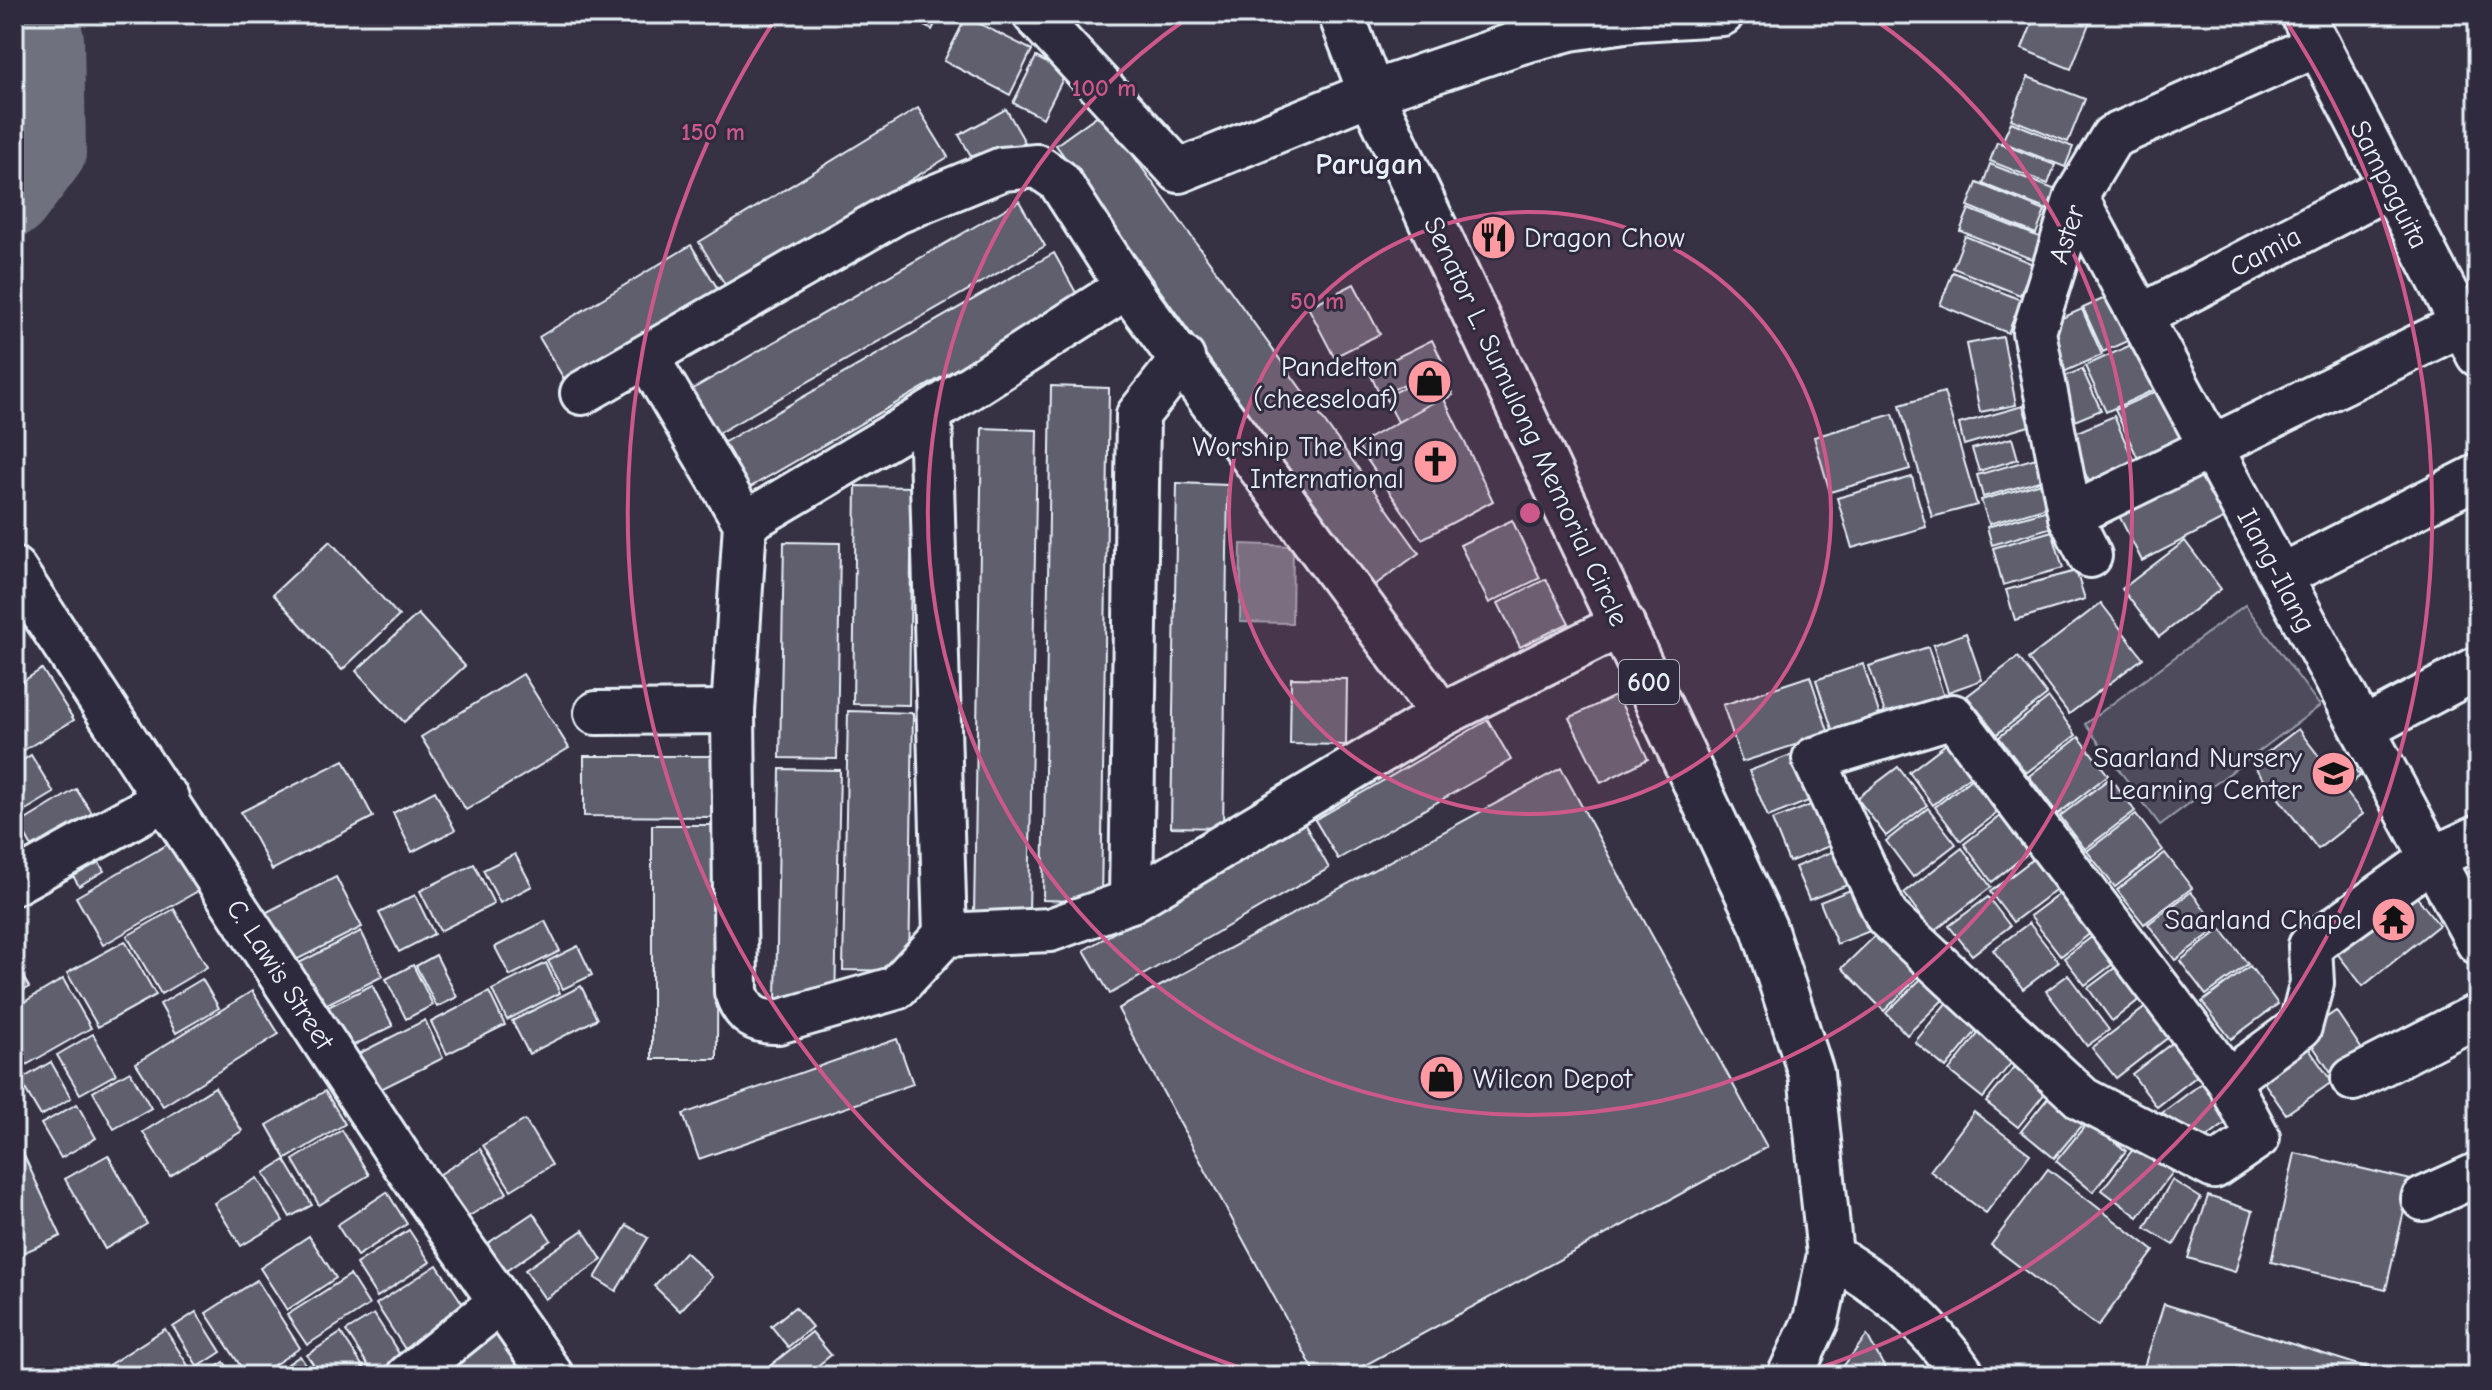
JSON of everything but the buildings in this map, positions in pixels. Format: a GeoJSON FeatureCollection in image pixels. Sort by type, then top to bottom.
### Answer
{"type":"FeatureCollection","features":[{"type":"Feature","properties":{"kind":"main road","name":"Senator L. Sumulong Memorial Circle"},"geometry":{"type":"LineString","coordinates":[[1341,14],[1371,93],[1764,928],[1811,1073],[1830,1255],[1816,1320],[1790,1376]]}},
{"type":"Feature","properties":{"kind":"street"},"geometry":{"type":"LineString","coordinates":[[1034,14],[1179,171],[1371,93],[1518,43],[1570,29],[1639,19],[1722,14]]}},
{"type":"Feature","properties":{"kind":"street","name":"Sampaguita"},"geometry":{"type":"LineString","coordinates":[[2310,29],[2470,339]]}},
{"type":"Feature","properties":{"kind":"street","name":"Aster"},"geometry":{"type":"LineString","coordinates":[[2090,556],[2070,516],[2034,332],[2076,197],[2112,137],[2310,29]]}},
{"type":"Feature","properties":{"kind":"street"},"geometry":{"type":"LineString","coordinates":[[582,393],[897,212],[1019,165],[1037,166],[1059,181],[1127,287],[1183,358],[1442,715]]}},
{"type":"Feature","properties":{"kind":"street","name":"Camia"},"geometry":{"type":"LineString","coordinates":[[2141,316],[2390,186]]}},
{"type":"Feature","properties":{"kind":"street","name":"Ilang-Ilang"},"geometry":{"type":"LineString","coordinates":[[2076,197],[2478,943]]}},
{"type":"Feature","properties":{"kind":"street"},"geometry":{"type":"LineString","coordinates":[[745,523],[930,413],[1127,287]]}},
{"type":"Feature","properties":{"kind":"street"},"geometry":{"type":"LineString","coordinates":[[2070,516],[2211,446],[2470,339]]}},
{"type":"Feature","properties":{"kind":"street"},"geometry":{"type":"LineString","coordinates":[[647,357],[745,523],[733,712],[736,992],[740,1006],[763,1022],[778,1022],[896,988],[945,935],[930,413]]}},
{"type":"Feature","properties":{"kind":"street"},"geometry":{"type":"LineString","coordinates":[[1131,901],[1138,415],[1183,358]]}},
{"type":"Feature","properties":{"kind":"street"},"geometry":{"type":"LineString","coordinates":[[2281,576],[2478,476]]}},
{"type":"Feature","properties":{"kind":"street","name":"C. Lawis Street"},"geometry":{"type":"LineString","coordinates":[[14,569],[167,798],[404,1164],[552,1376]]}},
{"type":"Feature","properties":{"kind":"street"},"geometry":{"type":"LineString","coordinates":[[945,935],[1050,930],[1131,901],[1442,715],[1623,624]]}},
{"type":"Feature","properties":{"kind":"street"},"geometry":{"type":"LineString","coordinates":[[2363,729],[2478,668]]}},
{"type":"Feature","properties":{"kind":"street"},"geometry":{"type":"LineString","coordinates":[[596,713],[733,712]]}},
{"type":"Feature","properties":{"kind":"street"},"geometry":{"type":"LineString","coordinates":[[1953,716],[2228,1080],[2258,1137],[2214,1167],[2083,1099],[1887,917],[1814,759],[1953,716]]}},
{"type":"Feature","properties":{"kind":"street"},"geometry":{"type":"LineString","coordinates":[[14,883],[167,798]]}},
{"type":"Feature","properties":{"kind":"street"},"geometry":{"type":"LineString","coordinates":[[2228,1080],[2300,1027],[2312,983],[2310,946],[2433,858],[2478,837]]}},
{"type":"Feature","properties":{"kind":"street"},"geometry":{"type":"LineString","coordinates":[[2353,1079],[2478,1015]]}},
{"type":"Feature","properties":{"kind":"street"},"geometry":{"type":"LineString","coordinates":[[2423,1199],[2478,1174]]}},
{"type":"Feature","properties":{"kind":"street"},"geometry":{"type":"LineString","coordinates":[[1830,1255],[1877,1282],[1911,1311],[1931,1330],[1964,1376]]}},
{"type":"Feature","properties":{"kind":"street"},"geometry":{"type":"LineString","coordinates":[[408,1376],[500,1302]]}},
{"type":"Feature","properties":{"kind":"shaded area"},"geometry":{"type":"Polygon","coordinates":[[[2245,605],[2320,706],[2160,825],[2085,724],[2245,605]]]}},
{"type":"Feature","properties":{"kind":"water"},"geometry":{"type":"Polygon","coordinates":[[[1241,544],[1293,546],[1292,623],[1240,622],[1241,544]]]}},
{"type":"Feature","properties":{"kind":"waterway"},"geometry":{"type":"LineString","coordinates":[[14,201],[50,153],[48,39],[37,14]]}},
{"type":"Feature","properties":{"kind":"place","name":"Dragon Chow"},"geometry":{"type":"Point","coordinates":[1493,237]}},
{"type":"Feature","properties":{"kind":"place","name":"Pandelton (cheeseloaf)"},"geometry":{"type":"Point","coordinates":[1429,382]}},
{"type":"Feature","properties":{"kind":"place","name":"Worship The King International"},"geometry":{"type":"Point","coordinates":[1435,462]}},
{"type":"Feature","properties":{"kind":"place","name":"Saarland Nursery Learning Center"},"geometry":{"type":"Point","coordinates":[2333,773]}},
{"type":"Feature","properties":{"kind":"place","name":"Saarland Chapel"},"geometry":{"type":"Point","coordinates":[2393,919]}},
{"type":"Feature","properties":{"kind":"place","name":"Wilcon Depot"},"geometry":{"type":"Point","coordinates":[1442,1078]}},
{"type":"Feature","properties":{"kind":"district","name":"Parugan"},"geometry":{"type":"Point","coordinates":[1369,164]}}]}
